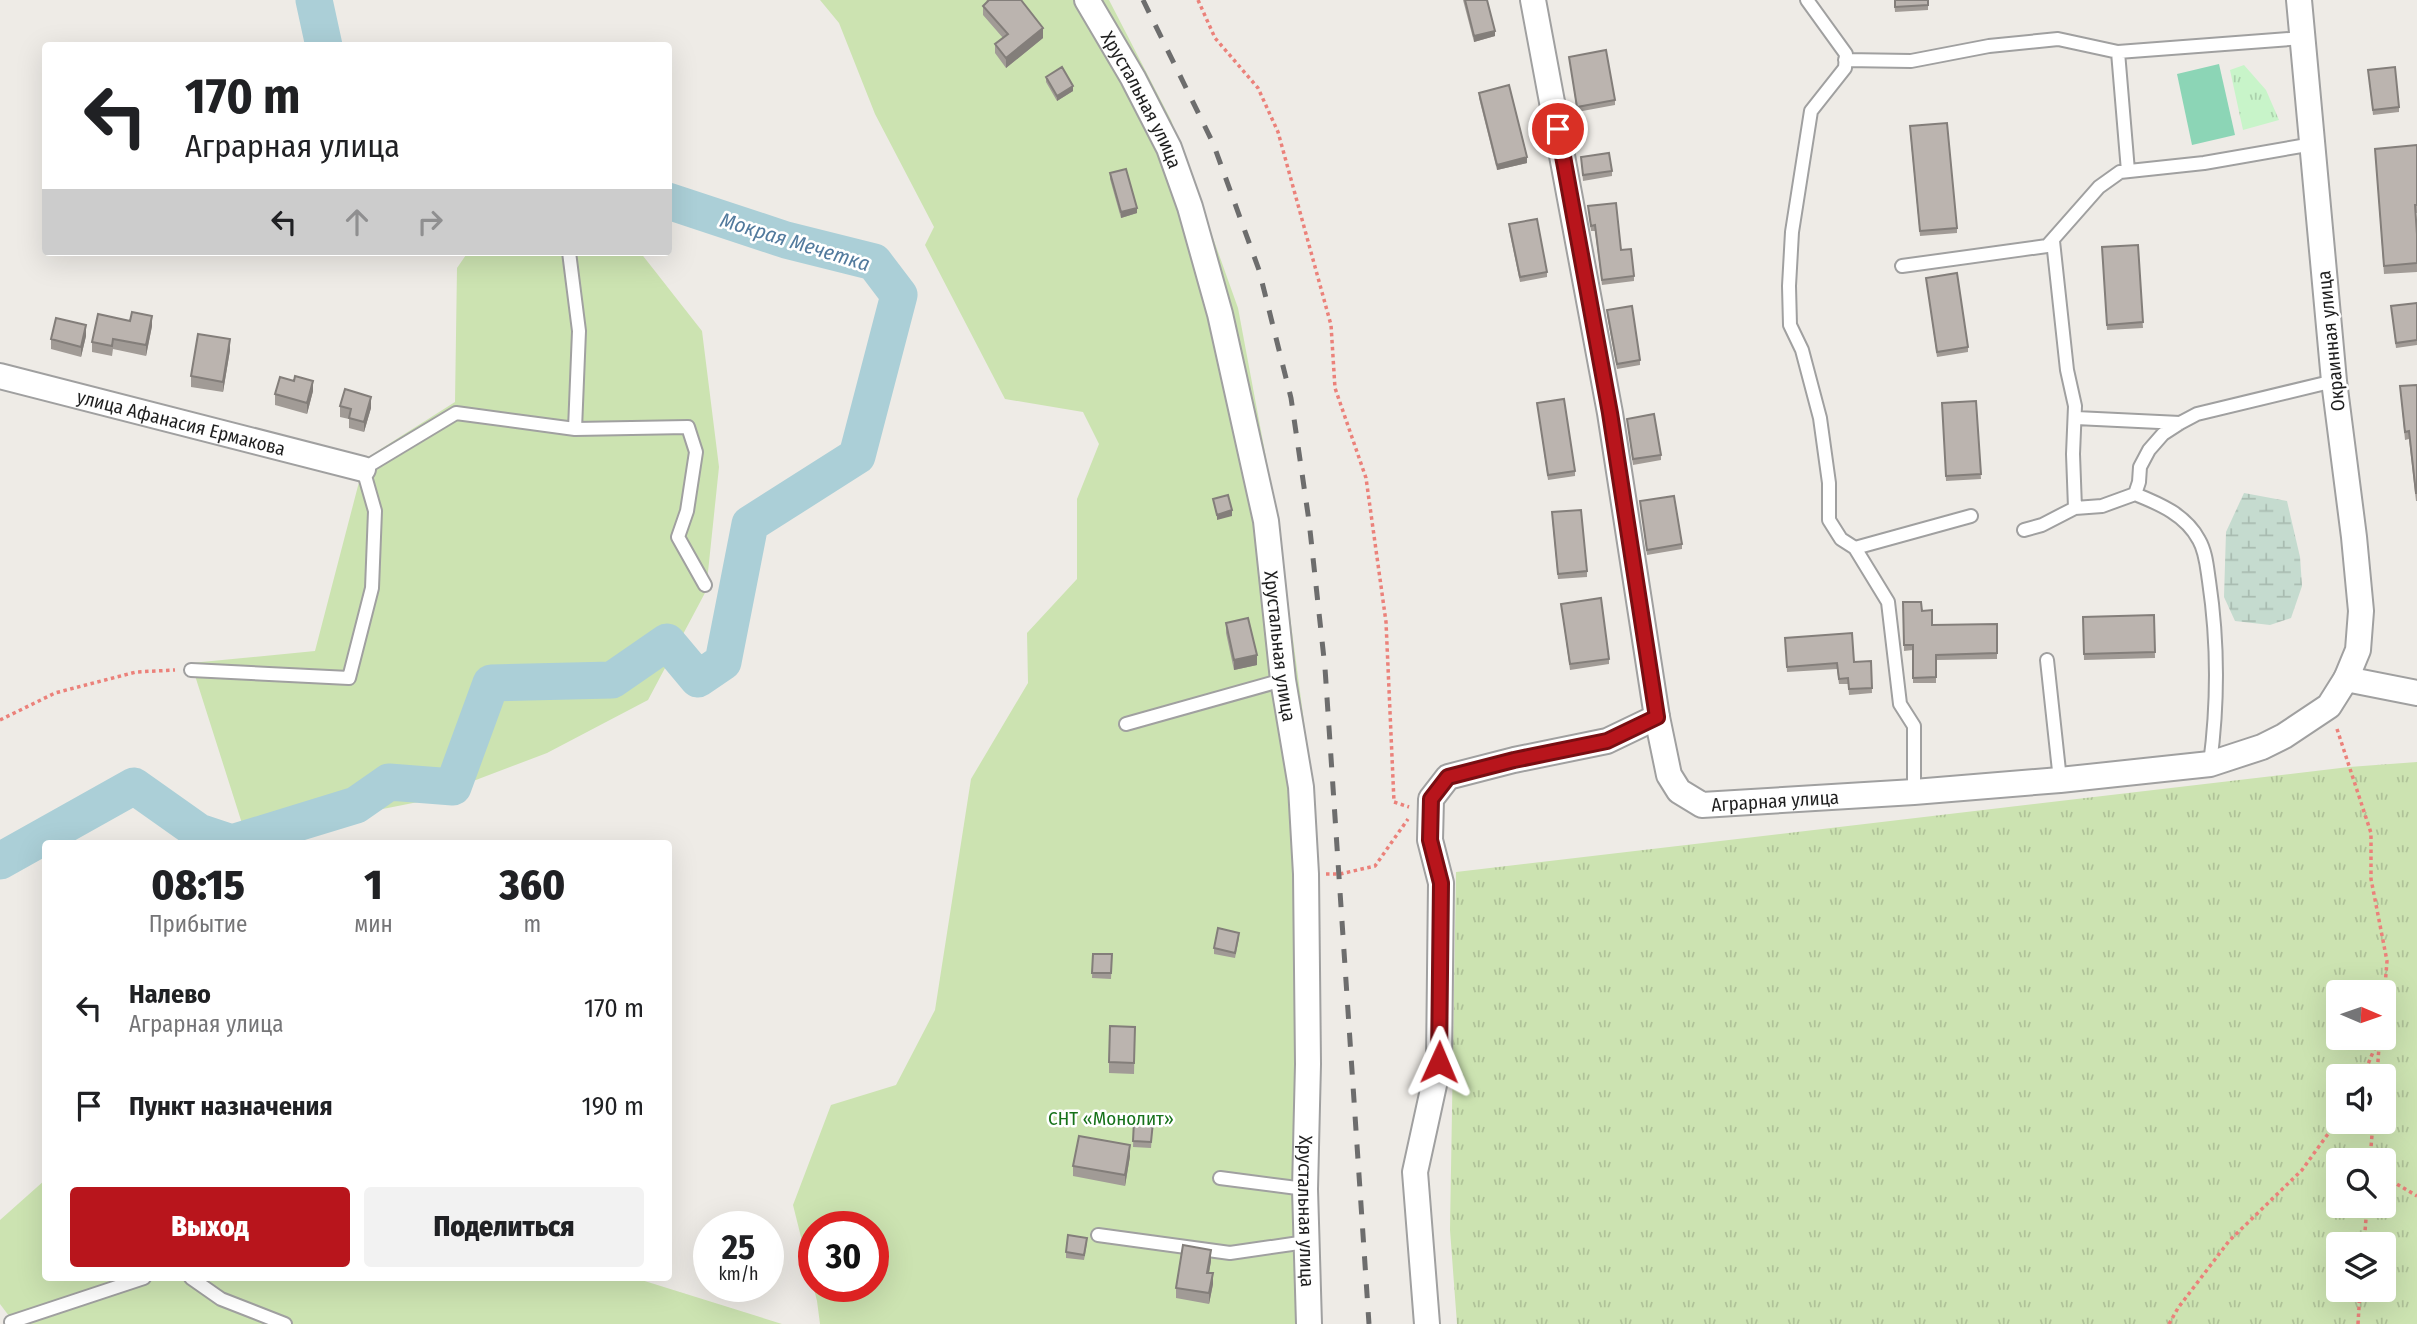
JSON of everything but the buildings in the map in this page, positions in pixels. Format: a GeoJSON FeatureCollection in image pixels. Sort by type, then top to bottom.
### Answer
{"type":"FeatureCollection","features":[{"type":"Feature","properties":{"kind":"street","name":"Хрустальная улица"},"geometry":{"type":"LineString","coordinates":[[1087,0],[1133,78],[1169,148],[1191,207],[1220,314],[1266,521],[1283,680],[1301,788],[1306,874],[1308,1065],[1305,1189],[1309,1324]]}},
{"type":"Feature","properties":{"kind":"street","name":"Аграрная улица"},"geometry":{"type":"LineString","coordinates":[[1533,0],[1610,413],[1657,717],[1669,775],[1679,791],[1702,805],[1914,792],[2210,764],[2262,747],[2284,736],[2329,706]]}},
{"type":"Feature","properties":{"kind":"street","name":"Окраинная улица"},"geometry":{"type":"LineString","coordinates":[[2299,0],[2334,380],[2361,611],[2358,650],[2346,679],[2329,706]]}},
{"type":"Feature","properties":{"kind":"street","name":"улица Афанасия Ермакова"},"geometry":{"type":"LineString","coordinates":[[0,376],[363,469]]}},
{"type":"Feature","properties":{"kind":"street"},"geometry":{"type":"LineString","coordinates":[[2346,679],[2417,693]]}},
{"type":"Feature","properties":{"kind":"street"},"geometry":{"type":"LineString","coordinates":[[1427,1324],[1415,1172],[1439,1062],[1441,883],[1430,840],[1431,799],[1448,777],[1607,741],[1657,717]]}},
{"type":"Feature","properties":{"kind":"lane"},"geometry":{"type":"LineString","coordinates":[[1807,0],[1846,54],[1845,68],[1811,111],[1797,194],[1789,286],[1790,326],[1801,350],[1820,418],[1829,483],[1829,520],[1841,539],[1855,548],[1888,602],[1900,704],[1914,726],[1914,792]]}},
{"type":"Feature","properties":{"kind":"lane"},"geometry":{"type":"LineString","coordinates":[[1845,60],[1911,61],[1989,46],[2058,39],[2118,52],[2303,38]]}},
{"type":"Feature","properties":{"kind":"lane"},"geometry":{"type":"LineString","coordinates":[[2118,52],[2129,171]]}},
{"type":"Feature","properties":{"kind":"lane"},"geometry":{"type":"LineString","coordinates":[[1902,267],[2047,246],[2079,207],[2099,187],[2120,172],[2204,163],[2313,145]]}},
{"type":"Feature","properties":{"kind":"lane"},"geometry":{"type":"LineString","coordinates":[[2053,241],[2067,370],[2076,418],[2073,454],[2075,508]]}},
{"type":"Feature","properties":{"kind":"lane"},"geometry":{"type":"LineString","coordinates":[[570,256],[579,331],[575,429]]}},
{"type":"Feature","properties":{"kind":"lane"},"geometry":{"type":"LineString","coordinates":[[2135,494],[2140,467],[2149,450],[2163,435],[2180,423],[2197,414],[2334,380]]}},
{"type":"Feature","properties":{"kind":"lane"},"geometry":{"type":"LineString","coordinates":[[191,670],[349,678],[372,588],[375,511],[363,469],[456,413],[575,429],[688,427],[696,452],[687,511],[678,537],[705,584]]}},
{"type":"Feature","properties":{"kind":"lane"},"geometry":{"type":"LineString","coordinates":[[2076,418],[2180,423]]}},
{"type":"Feature","properties":{"kind":"lane"},"geometry":{"type":"LineString","coordinates":[[2024,530],[2042,525],[2075,508],[2102,506],[2135,494],[2166,507],[2183,519],[2199,539],[2206,559],[2213,610],[2215,681],[2210,764]]}},
{"type":"Feature","properties":{"kind":"lane"},"geometry":{"type":"LineString","coordinates":[[1855,548],[1971,516]]}},
{"type":"Feature","properties":{"kind":"lane"},"geometry":{"type":"LineString","coordinates":[[2047,660],[2060,780]]}},
{"type":"Feature","properties":{"kind":"lane"},"geometry":{"type":"LineString","coordinates":[[1126,724],[1283,680]]}},
{"type":"Feature","properties":{"kind":"lane"},"geometry":{"type":"LineString","coordinates":[[1220,1178],[1305,1189]]}},
{"type":"Feature","properties":{"kind":"lane"},"geometry":{"type":"LineString","coordinates":[[1098,1235],[1230,1253],[1306,1242]]}},
{"type":"Feature","properties":{"kind":"lane"},"geometry":{"type":"LineString","coordinates":[[11,1322],[135,1281]]}},
{"type":"Feature","properties":{"kind":"lane"},"geometry":{"type":"LineString","coordinates":[[195,1281],[221,1299],[285,1324]]}},
{"type":"Feature","properties":{"kind":"path"},"geometry":{"type":"LineString","coordinates":[[1198,0],[1215,38],[1258,88],[1278,132],[1331,325],[1335,388],[1366,478],[1386,622],[1394,802],[1430,815]]}},
{"type":"Feature","properties":{"kind":"path"},"geometry":{"type":"LineString","coordinates":[[0,720],[55,694],[90,684],[136,672],[191,670]]}},
{"type":"Feature","properties":{"kind":"path"},"geometry":{"type":"LineString","coordinates":[[2329,706],[2371,833],[2371,879],[2387,961],[2386,980]]}},
{"type":"Feature","properties":{"kind":"path"},"geometry":{"type":"LineString","coordinates":[[1306,874],[1340,874],[1375,866],[1407,819],[1430,815]]}},
{"type":"Feature","properties":{"kind":"path"},"geometry":{"type":"LineString","coordinates":[[2169,1324],[2229,1241],[2302,1170],[2328,1134]]}},
{"type":"Feature","properties":{"kind":"path"},"geometry":{"type":"LineString","coordinates":[[2396,1184],[2417,1196]]}},
{"type":"Feature","properties":{"kind":"path"},"geometry":{"type":"LineString","coordinates":[[2358,1324],[2359,1302]]}},
{"type":"Feature","properties":{"kind":"green space","name":"СНТ «Монолит»"},"geometry":{"type":"Polygon","coordinates":[[[820,0],[1109,0],[1171,120],[1238,308],[1276,511],[1306,737],[1321,1014],[1315,1232],[1317,1324],[820,1324],[817,1302],[889,1302],[889,1211],[798,1211],[798,1225],[793,1205],[831,1105],[896,1085],[935,1010],[971,779],[1028,683],[1027,633],[1077,579],[1077,499],[1099,444],[1083,412],[1005,399],[925,245],[934,227],[875,114],[839,23],[820,0]]]}},
{"type":"Feature","properties":{"kind":"green space"},"geometry":{"type":"Polygon","coordinates":[[[2219,64],[2235,135],[2192,145],[2177,74],[2219,64]]]}},
{"type":"Feature","properties":{"kind":"green space"},"geometry":{"type":"Polygon","coordinates":[[[2244,65],[2266,90],[2279,120],[2243,130],[2230,70],[2244,65]]]}},
{"type":"Feature","properties":{"kind":"green space"},"geometry":{"type":"Polygon","coordinates":[[[465,256],[643,256],[702,331],[719,467],[706,591],[648,700],[547,753],[418,802],[246,836],[191,663],[315,651],[365,459],[455,402],[457,268],[465,256]]]}},
{"type":"Feature","properties":{"kind":"green space"},"geometry":{"type":"Polygon","coordinates":[[[2244,493],[2287,501],[2300,557],[2302,586],[2291,618],[2270,625],[2235,621],[2224,597],[2226,532],[2244,493]]]}},
{"type":"Feature","properties":{"kind":"green space"},"geometry":{"type":"Polygon","coordinates":[[[2417,762],[2417,1324],[1457,1324],[1450,1230],[1456,872],[2349,767],[2417,762]]]}},
{"type":"Feature","properties":{"kind":"green space"},"geometry":{"type":"Polygon","coordinates":[[[42,1183],[42,1281],[645,1281],[693,1296],[693,1302],[712,1302],[782,1324],[15,1324],[0,1304],[0,1220],[42,1183]]]}},
{"type":"Feature","properties":{"kind":"waterway","name":"Мокрая Мечетка"},"geometry":{"type":"LineString","coordinates":[[314,0],[323,42]]}},
{"type":"Feature","properties":{"kind":"waterway","name":"Мокрая Мечетка"},"geometry":{"type":"LineString","coordinates":[[242,840],[356,805],[389,782],[453,787],[491,683],[612,680],[667,642],[698,679],[723,662],[750,524],[857,456],[899,295],[874,262],[786,240],[672,202]]}},
{"type":"Feature","properties":{"kind":"waterway","name":"Мокрая Мечетка"},"geometry":{"type":"LineString","coordinates":[[0,861],[134,786],[199,832],[223,840]]}},
{"type":"Feature","properties":{"kind":"railway"},"geometry":{"type":"LineString","coordinates":[[1143,0],[1213,143],[1259,270],[1291,398],[1309,521],[1325,668],[1369,1324]]}},
{"type":"Feature","properties":{"kind":"route"},"geometry":{"type":"LineString","coordinates":[[1439,1062],[1441,883],[1430,840],[1431,799],[1448,777],[1607,741],[1657,717],[1610,413],[1558,129]]}}]}
